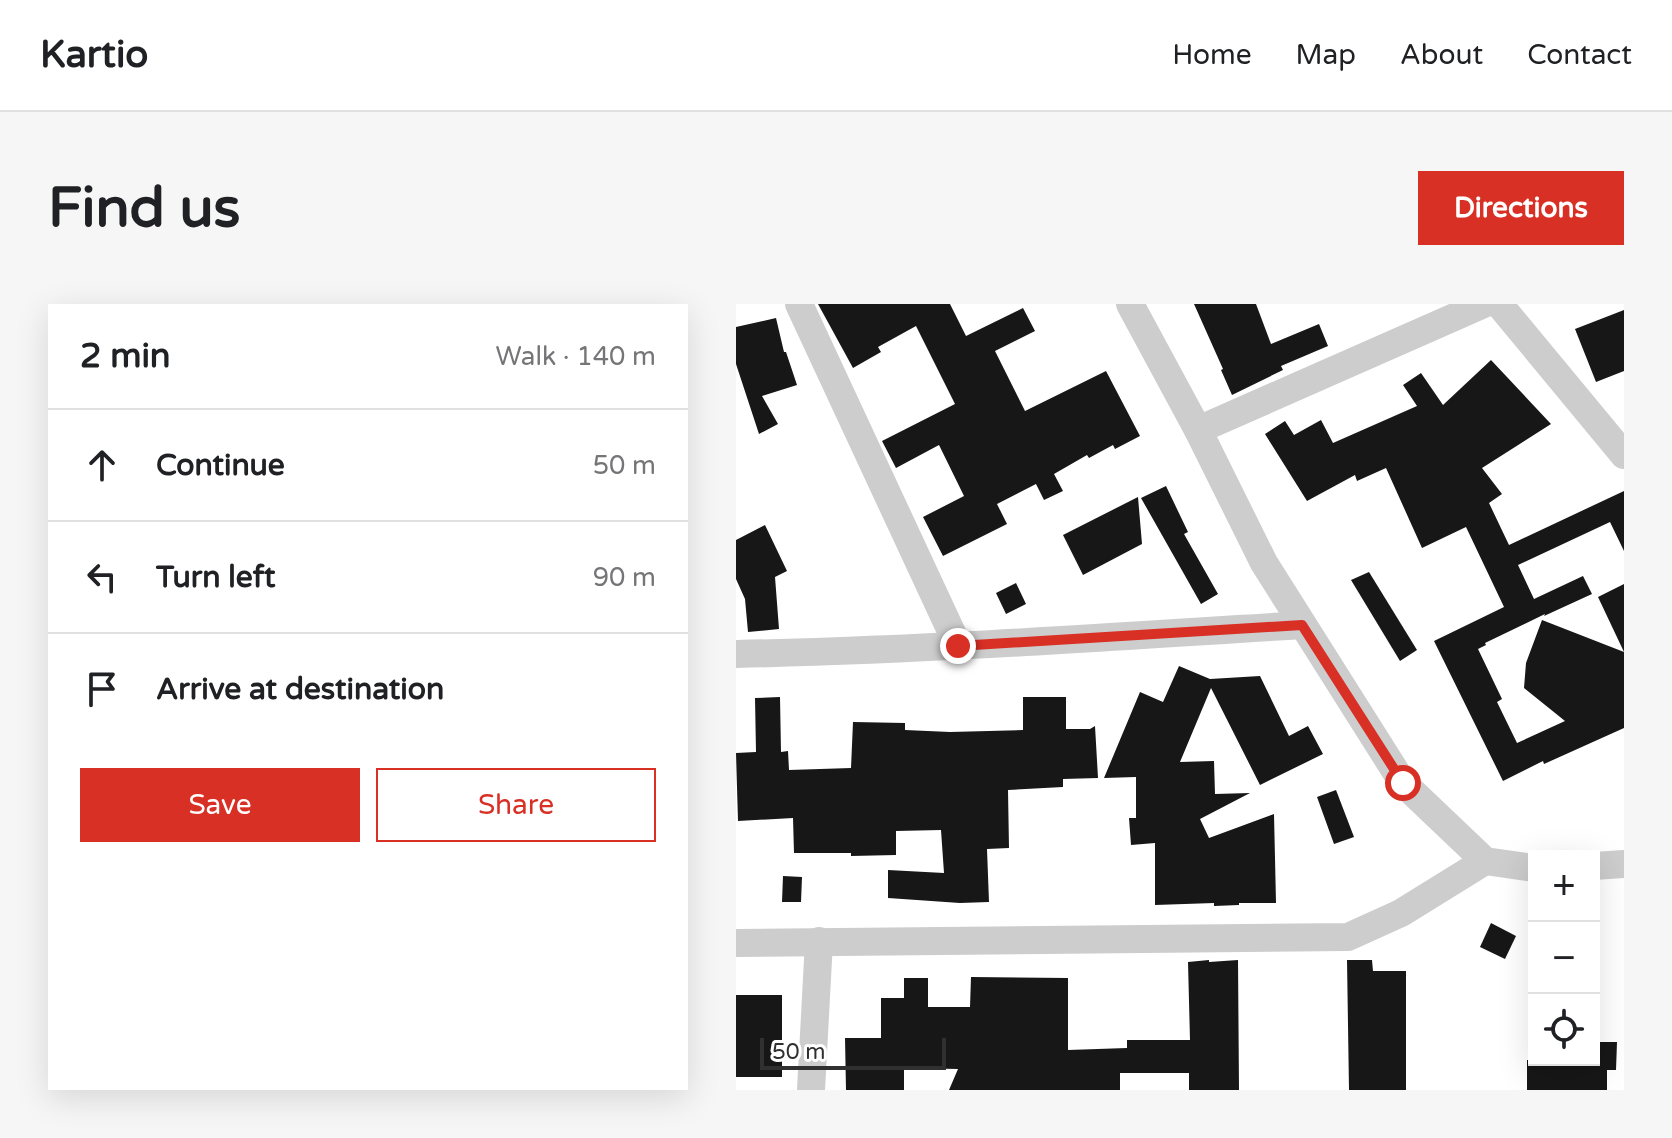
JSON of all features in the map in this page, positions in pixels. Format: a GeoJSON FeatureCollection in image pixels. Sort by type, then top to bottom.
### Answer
{"type":"FeatureCollection","features":[{"type":"Feature","properties":{"kind":"street"},"geometry":{"type":"LineString","coordinates":[[799,304],[958,646]]}},
{"type":"Feature","properties":{"kind":"street"},"geometry":{"type":"LineString","coordinates":[[1130,304],[1198,430],[1264,563],[1403,783],[1485,861],[1528,867]]}},
{"type":"Feature","properties":{"kind":"street"},"geometry":{"type":"LineString","coordinates":[[1198,430],[1484,304]]}},
{"type":"Feature","properties":{"kind":"street"},"geometry":{"type":"LineString","coordinates":[[1499,304],[1624,455]]}},
{"type":"Feature","properties":{"kind":"street"},"geometry":{"type":"LineString","coordinates":[[736,654],[852,652],[1302,625]]}},
{"type":"Feature","properties":{"kind":"street"},"geometry":{"type":"LineString","coordinates":[[736,943],[1348,937],[1401,913],[1485,861]]}},
{"type":"Feature","properties":{"kind":"street"},"geometry":{"type":"LineString","coordinates":[[1600,866],[1624,864]]}},
{"type":"Feature","properties":{"kind":"street"},"geometry":{"type":"LineString","coordinates":[[811,1090],[819,941]]}},
{"type":"Feature","properties":{"kind":"building"},"geometry":{"type":"Polygon","coordinates":[[[818,304],[950,304],[966,336],[1023,308],[1035,331],[995,351],[1025,411],[1106,371],[1140,436],[1115,449],[1113,445],[1089,458],[1087,455],[1054,474],[1063,491],[1044,500],[1036,484],[997,504],[1007,524],[943,556],[923,517],[964,496],[939,445],[896,468],[882,441],[955,404],[916,326],[878,347],[881,352],[853,368],[818,304]]]}},
{"type":"Feature","properties":{"kind":"building"},"geometry":{"type":"Polygon","coordinates":[[[1194,304],[1256,304],[1271,344],[1319,324],[1328,346],[1281,366],[1283,370],[1232,395],[1194,304]]]}},
{"type":"Feature","properties":{"kind":"building"},"geometry":{"type":"Polygon","coordinates":[[[1624,310],[1624,371],[1596,382],[1575,329],[1624,310]]]}},
{"type":"Feature","properties":{"kind":"building"},"geometry":{"type":"Polygon","coordinates":[[[776,318],[784,352],[797,385],[762,396],[778,424],[759,434],[736,364],[736,327],[776,318]]]}},
{"type":"Feature","properties":{"kind":"building"},"geometry":{"type":"Polygon","coordinates":[[[1491,360],[1551,424],[1482,468],[1502,494],[1489,503],[1509,545],[1624,491],[1624,551],[1610,522],[1518,565],[1534,599],[1583,576],[1592,594],[1545,614],[1478,649],[1502,699],[1497,702],[1517,743],[1565,721],[1524,688],[1526,663],[1542,620],[1624,652],[1624,728],[1503,781],[1434,641],[1504,607],[1466,527],[1422,548],[1386,468],[1357,481],[1355,475],[1307,501],[1265,434],[1285,421],[1294,435],[1321,420],[1333,443],[1417,406],[1403,385],[1421,373],[1443,405],[1491,360]]]}},
{"type":"Feature","properties":{"kind":"building"},"geometry":{"type":"Polygon","coordinates":[[[1166,486],[1188,532],[1184,534],[1218,594],[1201,604],[1141,498],[1166,486]]]}},
{"type":"Feature","properties":{"kind":"building"},"geometry":{"type":"Polygon","coordinates":[[[1138,497],[1142,544],[1083,575],[1063,535],[1138,497]]]}},
{"type":"Feature","properties":{"kind":"building"},"geometry":{"type":"Polygon","coordinates":[[[765,525],[787,571],[775,577],[779,629],[748,632],[745,599],[736,579],[736,540],[765,525]]]}},
{"type":"Feature","properties":{"kind":"building"},"geometry":{"type":"Polygon","coordinates":[[[1369,572],[1417,650],[1400,661],[1351,580],[1369,572]]]}},
{"type":"Feature","properties":{"kind":"building"},"geometry":{"type":"Polygon","coordinates":[[[1016,583],[1026,604],[1006,614],[996,593],[1016,583]]]}},
{"type":"Feature","properties":{"kind":"building"},"geometry":{"type":"Polygon","coordinates":[[[1624,584],[1624,652],[1598,597],[1624,584]]]}},
{"type":"Feature","properties":{"kind":"building"},"geometry":{"type":"Polygon","coordinates":[[[1179,666],[1210,679],[1260,676],[1289,736],[1308,726],[1323,754],[1260,785],[1211,688],[1180,762],[1214,761],[1215,794],[1250,793],[1200,819],[1209,838],[1274,814],[1276,903],[1155,905],[1155,843],[1131,845],[1129,818],[1136,818],[1136,777],[1104,778],[1140,692],[1163,702],[1179,666]]]}},
{"type":"Feature","properties":{"kind":"building"},"geometry":{"type":"Polygon","coordinates":[[[780,697],[781,752],[788,751],[789,770],[851,768],[853,722],[905,723],[905,730],[1023,730],[1023,697],[1066,697],[1066,729],[1090,729],[1095,726],[1098,778],[1063,779],[1063,787],[1008,790],[1009,848],[987,849],[989,902],[888,898],[888,870],[944,873],[941,830],[896,831],[896,855],[851,856],[851,853],[794,853],[793,818],[738,821],[736,753],[756,752],[755,698],[780,697]]]}},
{"type":"Feature","properties":{"kind":"building"},"geometry":{"type":"Polygon","coordinates":[[[1336,790],[1354,837],[1334,844],[1317,797],[1336,790]]]}},
{"type":"Feature","properties":{"kind":"building"},"geometry":{"type":"Polygon","coordinates":[[[783,876],[802,877],[801,902],[782,902],[783,876]]]}},
{"type":"Feature","properties":{"kind":"building"},"geometry":{"type":"Polygon","coordinates":[[[1491,923],[1516,936],[1505,959],[1480,947],[1491,923]]]}},
{"type":"Feature","properties":{"kind":"building"},"geometry":{"type":"Polygon","coordinates":[[[1238,960],[1239,1090],[1189,1090],[1189,1073],[1120,1073],[1120,1090],[949,1090],[958,1069],[904,1068],[904,1090],[846,1090],[845,1038],[881,1038],[881,998],[904,998],[904,978],[928,978],[928,1007],[970,1007],[971,977],[1068,978],[1068,1050],[1127,1048],[1127,1040],[1190,1040],[1188,962],[1238,960]]]}},
{"type":"Feature","properties":{"kind":"building"},"geometry":{"type":"Polygon","coordinates":[[[1347,960],[1372,960],[1373,971],[1406,971],[1406,1090],[1349,1090],[1347,960]]]}},
{"type":"Feature","properties":{"kind":"building"},"geometry":{"type":"Polygon","coordinates":[[[736,995],[782,995],[782,1077],[736,1077],[736,995]]]}},
{"type":"Feature","properties":{"kind":"building"},"geometry":{"type":"Polygon","coordinates":[[[1600,1042],[1617,1042],[1616,1070],[1607,1070],[1607,1090],[1527,1090],[1527,1060],[1528,1066],[1600,1066],[1600,1042]]]}},
{"type":"Feature","properties":{"kind":"route"},"geometry":{"type":"LineString","coordinates":[[958,646],[1302,625],[1403,783]]}}]}
